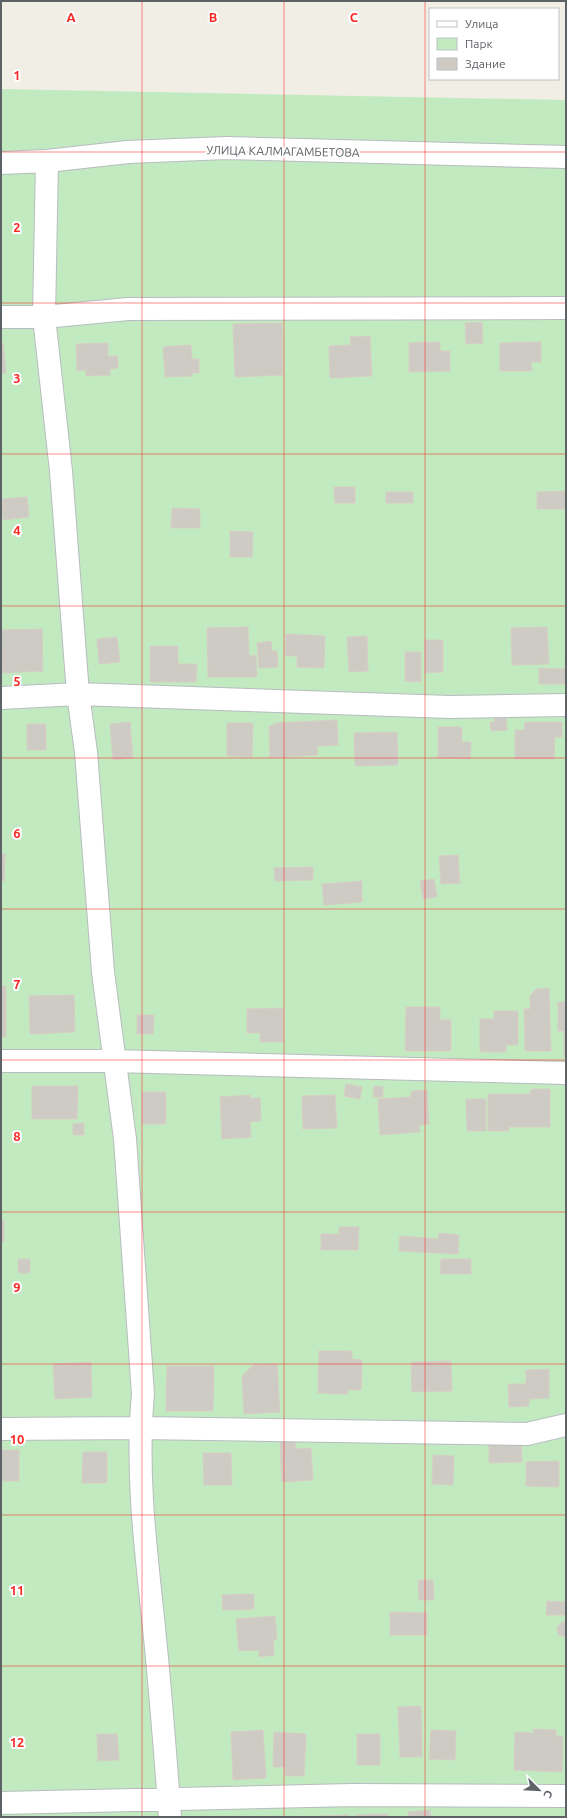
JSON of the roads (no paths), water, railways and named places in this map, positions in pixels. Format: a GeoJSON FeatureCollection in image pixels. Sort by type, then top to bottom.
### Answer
{"type":"FeatureCollection","features":[{"type":"Feature","properties":{"kind":"street","name":"УЛИЦА КАЛМАГАМБЕТОВА"},"geometry":{"type":"LineString","coordinates":[[1,163],[48,161],[128,152],[226,148],[566,157]]}},
{"type":"Feature","properties":{"kind":"street"},"geometry":{"type":"LineString","coordinates":[[48,161],[44,317],[61,471],[78,694],[86,752],[103,972],[125,1139],[143,1394],[140,1428],[141,1498],[159,1676],[169,1808]]}},
{"type":"Feature","properties":{"kind":"street"},"geometry":{"type":"LineString","coordinates":[[1,317],[44,317],[128,309],[566,308]]}},
{"type":"Feature","properties":{"kind":"street"},"geometry":{"type":"LineString","coordinates":[[1,698],[78,694],[450,706],[566,704]]}},
{"type":"Feature","properties":{"kind":"street"},"geometry":{"type":"LineString","coordinates":[[1,1061],[114,1061],[566,1073]]}},
{"type":"Feature","properties":{"kind":"street"},"geometry":{"type":"LineString","coordinates":[[1,1429],[140,1428],[527,1434],[566,1425]]}},
{"type":"Feature","properties":{"kind":"street"},"geometry":{"type":"LineString","coordinates":[[1,1803],[169,1808],[353,1795],[566,1796]]}}]}
